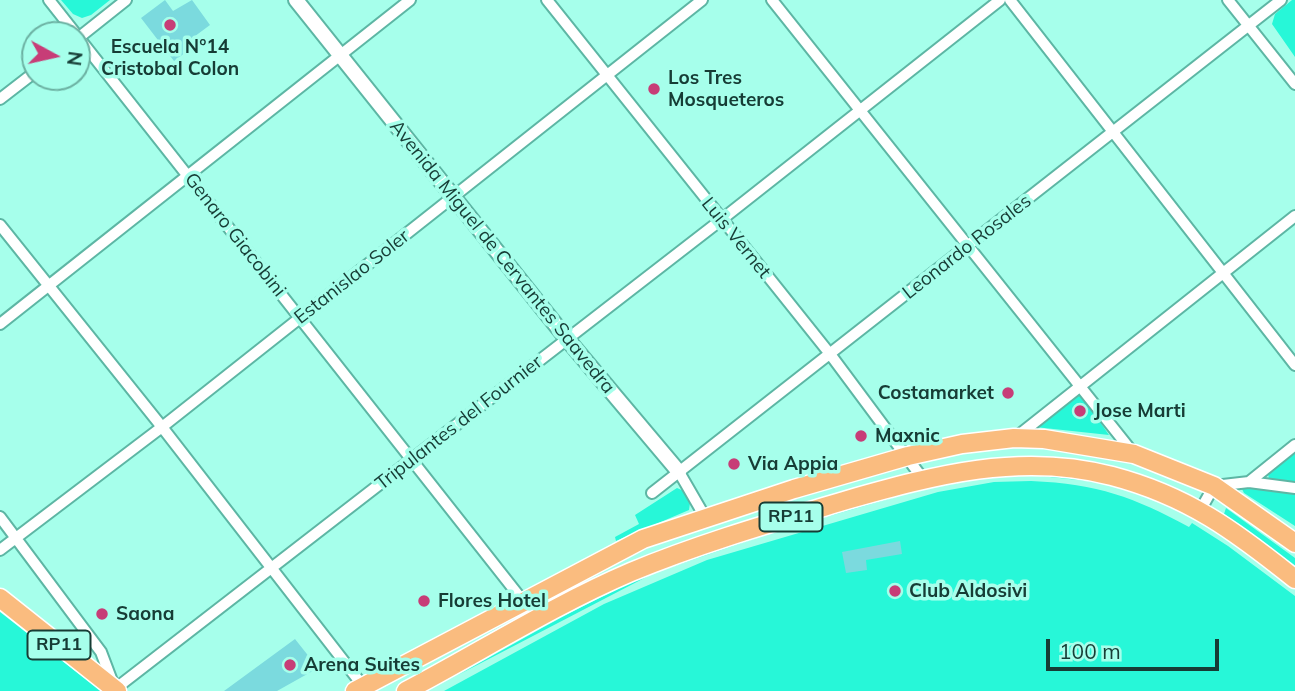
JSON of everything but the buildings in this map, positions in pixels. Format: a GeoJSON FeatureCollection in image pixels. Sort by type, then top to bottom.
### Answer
{"type":"FeatureCollection","features":[{"type":"Feature","properties":{"kind":"main road","name":"RP11"},"geometry":{"type":"LineString","coordinates":[[359,689],[643,539],[705,517],[908,456],[962,444],[1014,438],[1076,442],[1134,454],[1214,486],[1295,543]]}},
{"type":"Feature","properties":{"kind":"main road","name":"RP11"},"geometry":{"type":"LineString","coordinates":[[406,691],[638,570],[759,526],[923,478],[1000,466],[1055,467],[1135,482],[1201,509],[1295,579]]}},
{"type":"Feature","properties":{"kind":"main road","name":"RP11"},"geometry":{"type":"LineString","coordinates":[[0,598],[116,690]]}},
{"type":"Feature","properties":{"kind":"street","name":"Genaro Giacobini"},"geometry":{"type":"LineString","coordinates":[[49,0],[65,21]]}},
{"type":"Feature","properties":{"kind":"street"},"geometry":{"type":"LineString","coordinates":[[91,28],[126,0]]}},
{"type":"Feature","properties":{"kind":"street","name":"Avenida Miguel de Cervantes Saavedra"},"geometry":{"type":"LineString","coordinates":[[296,0],[566,339],[679,472],[705,517]]}},
{"type":"Feature","properties":{"kind":"street"},"geometry":{"type":"LineString","coordinates":[[0,324],[410,0]]}},
{"type":"Feature","properties":{"kind":"street","name":"Luis Vernet"},"geometry":{"type":"LineString","coordinates":[[547,0],[830,354],[923,478]]}},
{"type":"Feature","properties":{"kind":"street","name":"Estanislao Soler"},"geometry":{"type":"LineString","coordinates":[[0,550],[162,427],[702,0]]}},
{"type":"Feature","properties":{"kind":"street"},"geometry":{"type":"LineString","coordinates":[[772,0],[1134,454]]}},
{"type":"Feature","properties":{"kind":"street","name":"Tripulantes del Fournier"},"geometry":{"type":"LineString","coordinates":[[116,690],[721,220],[999,0]]}},
{"type":"Feature","properties":{"kind":"street"},"geometry":{"type":"LineString","coordinates":[[1010,0],[1295,365]]}},
{"type":"Feature","properties":{"kind":"street"},"geometry":{"type":"LineString","coordinates":[[1228,0],[1295,84]]}},
{"type":"Feature","properties":{"kind":"street","name":"Leonardo Rosales"},"geometry":{"type":"LineString","coordinates":[[652,493],[1281,0]]}},
{"type":"Feature","properties":{"kind":"street","name":"Genaro Giacobini"},"geometry":{"type":"LineString","coordinates":[[91,54],[523,601]]}},
{"type":"Feature","properties":{"kind":"street"},"geometry":{"type":"LineString","coordinates":[[0,99],[21,83]]}},
{"type":"Feature","properties":{"kind":"street"},"geometry":{"type":"LineString","coordinates":[[1014,438],[1295,216]]}},
{"type":"Feature","properties":{"kind":"street"},"geometry":{"type":"LineString","coordinates":[[0,225],[273,567],[359,689]]}},
{"type":"Feature","properties":{"kind":"street"},"geometry":{"type":"LineString","coordinates":[[1249,482],[1295,445]]}},
{"type":"Feature","properties":{"kind":"street"},"geometry":{"type":"LineString","coordinates":[[1201,509],[1214,486],[1249,482],[1295,488]]}},
{"type":"Feature","properties":{"kind":"street"},"geometry":{"type":"LineString","coordinates":[[0,517],[101,652],[116,690]]}},
{"type":"Feature","properties":{"kind":"green space"},"geometry":{"type":"Polygon","coordinates":[[[61,0],[110,0],[91,15],[82,18],[73,14],[61,0]]]}},
{"type":"Feature","properties":{"kind":"green space"},"geometry":{"type":"Polygon","coordinates":[[[1295,0],[1295,57],[1272,24],[1275,14],[1295,0]]]}},
{"type":"Feature","properties":{"kind":"green space"},"geometry":{"type":"Polygon","coordinates":[[[1080,393],[1109,435],[1035,427],[1080,393]]]}},
{"type":"Feature","properties":{"kind":"green space"},"geometry":{"type":"Polygon","coordinates":[[[1295,452],[1295,483],[1269,480],[1268,473],[1295,452]]]}},
{"type":"Feature","properties":{"kind":"green space"},"geometry":{"type":"Polygon","coordinates":[[[1031,474],[1094,482],[1031,475],[1000,477],[1031,474]]]}},
{"type":"Feature","properties":{"kind":"green space"},"geometry":{"type":"Polygon","coordinates":[[[1000,477],[970,481],[942,486],[977,478],[1000,477]]]}},
{"type":"Feature","properties":{"kind":"green space","name":"Club Aldosivi"},"geometry":{"type":"Polygon","coordinates":[[[1031,481],[1096,489],[1132,500],[1189,527],[1192,523],[1295,596],[1295,691],[444,691],[604,604],[707,560],[938,492],[994,482],[1031,481]]]}},
{"type":"Feature","properties":{"kind":"green space"},"geometry":{"type":"Polygon","coordinates":[[[1099,483],[1121,487],[1136,493],[1099,483]]]}},
{"type":"Feature","properties":{"kind":"green space"},"geometry":{"type":"Polygon","coordinates":[[[1245,486],[1295,494],[1295,526],[1244,493],[1242,489],[1245,486]]]}},
{"type":"Feature","properties":{"kind":"green space"},"geometry":{"type":"Polygon","coordinates":[[[677,488],[684,491],[690,503],[689,510],[616,541],[615,537],[639,524],[635,515],[677,488]]]}},
{"type":"Feature","properties":{"kind":"green space"},"geometry":{"type":"Polygon","coordinates":[[[906,494],[774,532],[654,573],[458,675],[588,604],[671,565],[752,538],[906,494]]]}},
{"type":"Feature","properties":{"kind":"green space"},"geometry":{"type":"Polygon","coordinates":[[[1226,508],[1295,558],[1295,568],[1224,514],[1226,508]]]}},
{"type":"Feature","properties":{"kind":"green space"},"geometry":{"type":"Polygon","coordinates":[[[0,612],[101,691],[0,691],[0,612]]]}},
{"type":"Feature","properties":{"kind":"place","name":"Escuela N°14 Cristobal Colon"},"geometry":{"type":"Point","coordinates":[170,25]}},
{"type":"Feature","properties":{"kind":"place","name":"Los Tres Mosqueteros"},"geometry":{"type":"Point","coordinates":[654,89]}},
{"type":"Feature","properties":{"kind":"place","name":"Costamarket"},"geometry":{"type":"Point","coordinates":[1008,393]}},
{"type":"Feature","properties":{"kind":"place","name":"Jose Marti"},"geometry":{"type":"Point","coordinates":[1080,411]}},
{"type":"Feature","properties":{"kind":"place","name":"Maxnic"},"geometry":{"type":"Point","coordinates":[861,436]}},
{"type":"Feature","properties":{"kind":"place","name":"Via Appia"},"geometry":{"type":"Point","coordinates":[734,464]}},
{"type":"Feature","properties":{"kind":"place","name":"Club Aldosivi"},"geometry":{"type":"Point","coordinates":[895,591]}},
{"type":"Feature","properties":{"kind":"place","name":"Flores Hotel"},"geometry":{"type":"Point","coordinates":[424,601]}},
{"type":"Feature","properties":{"kind":"place","name":"Saona"},"geometry":{"type":"Point","coordinates":[102,614]}},
{"type":"Feature","properties":{"kind":"place","name":"Arena Suites"},"geometry":{"type":"Point","coordinates":[290,665]}}]}
